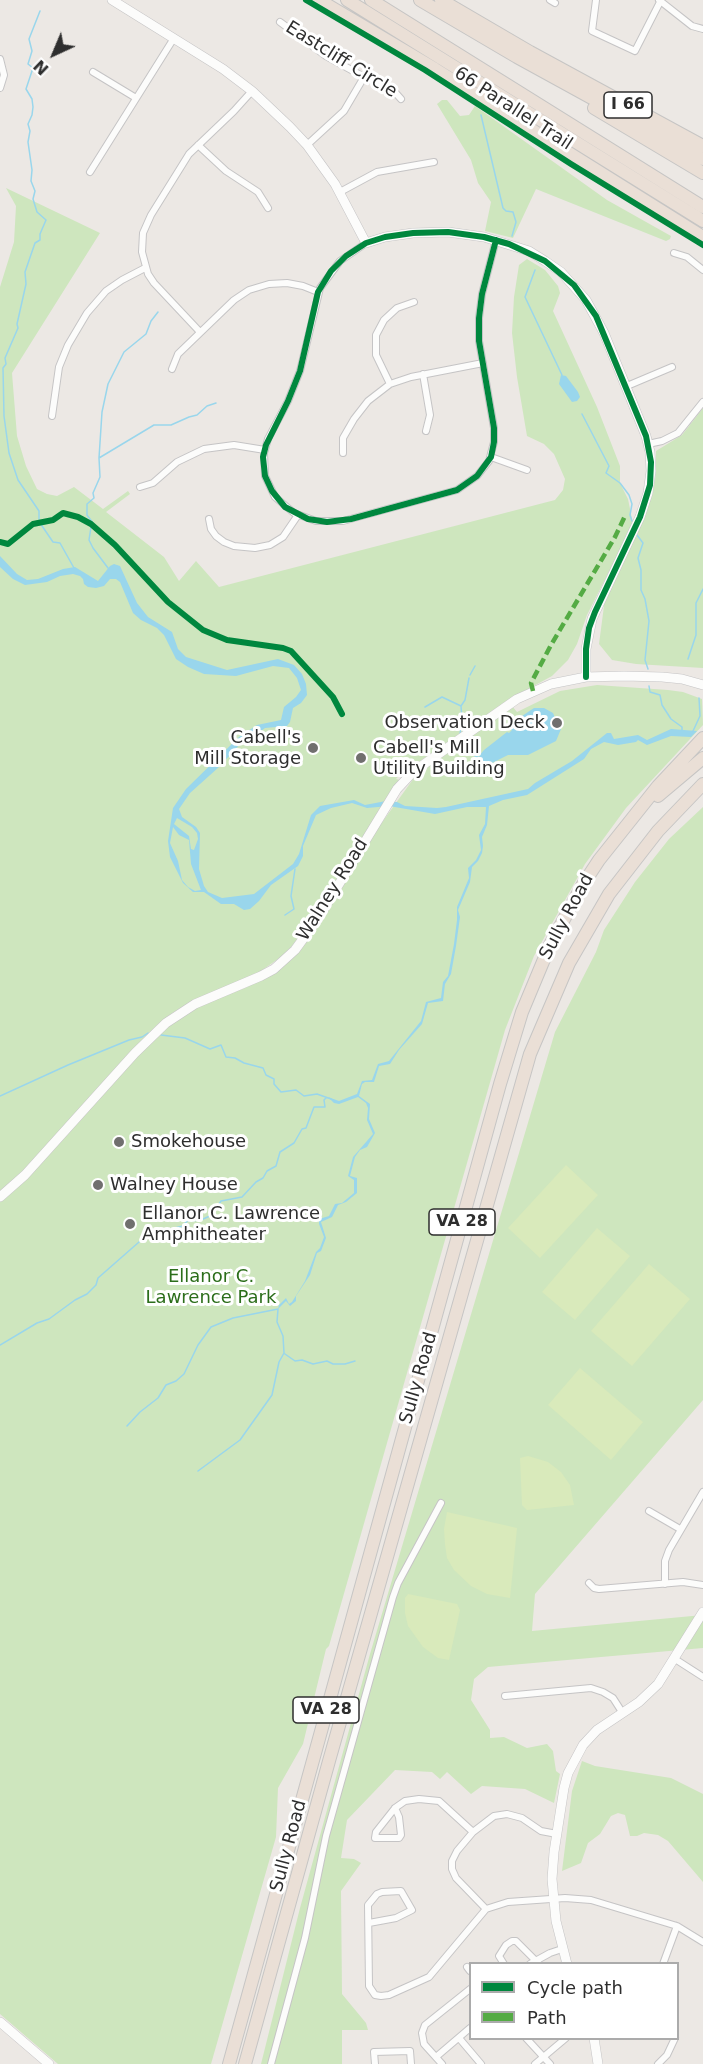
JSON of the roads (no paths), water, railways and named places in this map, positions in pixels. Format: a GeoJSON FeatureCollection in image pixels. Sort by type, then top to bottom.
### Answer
{"type":"FeatureCollection","features":[{"type":"Feature","properties":{"kind":"highway"},"geometry":{"type":"LineString","coordinates":[[319,0],[435,69],[703,237]]}},
{"type":"Feature","properties":{"kind":"highway"},"geometry":{"type":"LineString","coordinates":[[340,0],[404,34]]}},
{"type":"Feature","properties":{"kind":"highway"},"geometry":{"type":"LineString","coordinates":[[347,0],[703,221]]}},
{"type":"Feature","properties":{"kind":"highway"},"geometry":{"type":"LineString","coordinates":[[371,0],[703,207]]}},
{"type":"Feature","properties":{"kind":"highway"},"geometry":{"type":"LineString","coordinates":[[420,0],[703,159]]}},
{"type":"Feature","properties":{"kind":"highway","name":"I 66"},"geometry":{"type":"LineString","coordinates":[[441,0],[703,146]]}},
{"type":"Feature","properties":{"kind":"highway"},"geometry":{"type":"LineString","coordinates":[[518,57],[600,112],[703,173]]}},
{"type":"Feature","properties":{"kind":"highway"},"geometry":{"type":"LineString","coordinates":[[539,119],[588,143],[703,213]]}},
{"type":"Feature","properties":{"kind":"highway"},"geometry":{"type":"LineString","coordinates":[[589,136],[703,198]]}},
{"type":"Feature","properties":{"kind":"highway","name":"Sully Road"},"geometry":{"type":"LineString","coordinates":[[229,2063],[508,1055],[529,993],[550,945],[582,886],[611,844],[658,786],[703,738]]}},
{"type":"Feature","properties":{"kind":"highway"},"geometry":{"type":"LineString","coordinates":[[611,844],[643,809],[703,758]]}},
{"type":"Feature","properties":{"kind":"highway","name":"Sully Road"},"geometry":{"type":"LineString","coordinates":[[246,2064],[329,1761],[530,1054],[569,963],[609,894],[662,825],[703,784]]}},
{"type":"Feature","properties":{"kind":"street"},"geometry":{"type":"LineString","coordinates":[[596,0],[592,31],[635,51],[659,1],[692,26],[703,29]]}},
{"type":"Feature","properties":{"kind":"street"},"geometry":{"type":"LineString","coordinates":[[115,1],[223,69],[252,91],[307,145],[340,192],[366,243]]}},
{"type":"Feature","properties":{"kind":"street","name":"Eastcliff Circle"},"geometry":{"type":"LineString","coordinates":[[280,22],[326,56],[392,89],[401,99]]}},
{"type":"Feature","properties":{"kind":"street"},"geometry":{"type":"LineString","coordinates":[[90,172],[174,38]]}},
{"type":"Feature","properties":{"kind":"street"},"geometry":{"type":"LineString","coordinates":[[0,59],[4,75],[0,87]]}},
{"type":"Feature","properties":{"kind":"street"},"geometry":{"type":"LineString","coordinates":[[93,72],[136,98]]}},
{"type":"Feature","properties":{"kind":"street"},"geometry":{"type":"LineString","coordinates":[[307,145],[344,111],[364,77]]}},
{"type":"Feature","properties":{"kind":"street"},"geometry":{"type":"LineString","coordinates":[[200,332],[154,283],[145,268],[142,243],[146,225],[189,154],[252,91]]}},
{"type":"Feature","properties":{"kind":"street"},"geometry":{"type":"LineString","coordinates":[[198,145],[226,171],[258,192],[268,208]]}},
{"type":"Feature","properties":{"kind":"street"},"geometry":{"type":"LineString","coordinates":[[340,192],[377,172],[434,162]]}},
{"type":"Feature","properties":{"kind":"street"},"geometry":{"type":"LineString","coordinates":[[496,240],[480,307],[479,329],[494,428],[491,457],[477,476],[458,490],[343,520],[322,522],[298,515],[278,500],[269,486],[264,466],[265,450],[300,371],[318,292],[340,261],[366,243],[396,235],[431,232],[467,234],[496,240],[538,256],[574,285],[596,316],[627,386],[648,444],[651,471],[647,498],[637,525],[592,619],[586,649],[586,676]]}},
{"type":"Feature","properties":{"kind":"street"},"geometry":{"type":"LineString","coordinates":[[674,253],[687,257],[703,270]]}},
{"type":"Feature","properties":{"kind":"street"},"geometry":{"type":"LineString","coordinates":[[52,416],[58,367],[87,313],[112,287],[145,268]]}},
{"type":"Feature","properties":{"kind":"street"},"geometry":{"type":"LineString","coordinates":[[172,369],[178,354],[200,332],[234,300],[259,286],[287,283],[318,292]]}},
{"type":"Feature","properties":{"kind":"street"},"geometry":{"type":"LineString","coordinates":[[390,384],[376,355],[376,335],[384,320],[397,308],[414,302]]}},
{"type":"Feature","properties":{"kind":"street"},"geometry":{"type":"LineString","coordinates":[[343,453],[343,438],[354,418],[368,401],[390,384],[423,374],[483,363]]}},
{"type":"Feature","properties":{"kind":"street"},"geometry":{"type":"LineString","coordinates":[[627,386],[672,367]]}},
{"type":"Feature","properties":{"kind":"street"},"geometry":{"type":"LineString","coordinates":[[423,374],[430,415],[426,431]]}},
{"type":"Feature","properties":{"kind":"street"},"geometry":{"type":"LineString","coordinates":[[648,444],[662,441],[678,433],[703,402]]}},
{"type":"Feature","properties":{"kind":"street"},"geometry":{"type":"LineString","coordinates":[[140,487],[153,483],[177,462],[204,449],[234,445],[265,450]]}},
{"type":"Feature","properties":{"kind":"street"},"geometry":{"type":"LineString","coordinates":[[491,457],[527,470]]}},
{"type":"Feature","properties":{"kind":"street"},"geometry":{"type":"LineString","coordinates":[[209,519],[211,529],[224,542],[234,546],[255,548],[270,545],[283,537],[298,515]]}},
{"type":"Feature","properties":{"kind":"street","name":"Walney Road"},"geometry":{"type":"LineString","coordinates":[[0,1197],[25,1175],[135,1053],[166,1023],[195,1004],[261,976],[287,958],[319,917],[391,797],[415,771],[517,699],[542,687],[586,676],[662,677],[682,679],[703,685]]}},
{"type":"Feature","properties":{"kind":"street"},"geometry":{"type":"LineString","coordinates":[[665,1584],[666,1557],[703,1492]]}},
{"type":"Feature","properties":{"kind":"street"},"geometry":{"type":"LineString","coordinates":[[271,2064],[305,1938],[326,1836],[393,1597],[398,1583],[441,1503]]}},
{"type":"Feature","properties":{"kind":"street"},"geometry":{"type":"LineString","coordinates":[[649,1511],[680,1529]]}},
{"type":"Feature","properties":{"kind":"street"},"geometry":{"type":"LineString","coordinates":[[589,1583],[599,1589],[691,1582],[703,1586]]}},
{"type":"Feature","properties":{"kind":"street"},"geometry":{"type":"LineString","coordinates":[[566,1962],[558,1933],[553,1899],[553,1865],[564,1788],[572,1764],[590,1737],[605,1723],[639,1702],[653,1690],[675,1659],[703,1611]]}},
{"type":"Feature","properties":{"kind":"street"},"geometry":{"type":"LineString","coordinates":[[675,1659],[703,1677]]}},
{"type":"Feature","properties":{"kind":"street"},"geometry":{"type":"LineString","coordinates":[[505,1696],[591,1688],[606,1693],[622,1712]]}},
{"type":"Feature","properties":{"kind":"street"},"geometry":{"type":"LineString","coordinates":[[395,1808],[399,1817],[401,1835],[399,1838],[375,1838],[376,1832],[395,1808],[405,1801],[419,1799],[439,1801],[473,1832]]}},
{"type":"Feature","properties":{"kind":"street"},"geometry":{"type":"LineString","coordinates":[[486,1910],[456,1878],[452,1869],[452,1861],[457,1851],[473,1832],[494,1816],[507,1814],[522,1818],[541,1831],[557,1834]]}},
{"type":"Feature","properties":{"kind":"street"},"geometry":{"type":"LineString","coordinates":[[369,1923],[396,1918],[412,1910],[401,1891],[377,1894],[368,1905],[369,1986],[375,1995],[381,1996],[389,1995],[429,1977],[486,1910],[508,1902],[553,1899],[591,1900],[676,1926],[703,1942]]}},
{"type":"Feature","properties":{"kind":"street"},"geometry":{"type":"LineString","coordinates":[[664,1962],[676,1926]]}},
{"type":"Feature","properties":{"kind":"street"},"geometry":{"type":"LineString","coordinates":[[503,1962],[499,1956],[506,1945],[512,1941],[516,1941],[535,1962],[562,1949]]}},
{"type":"Feature","properties":{"kind":"street"},"geometry":{"type":"LineString","coordinates":[[442,2064],[424,2044],[422,2033],[424,2025],[469,1991]]}},
{"type":"Feature","properties":{"kind":"street"},"geometry":{"type":"LineString","coordinates":[[0,2022],[49,2064]]}},
{"type":"Feature","properties":{"kind":"street"},"geometry":{"type":"LineString","coordinates":[[436,2056],[469,2030]]}},
{"type":"Feature","properties":{"kind":"street"},"geometry":{"type":"LineString","coordinates":[[459,2038],[481,2064]]}},
{"type":"Feature","properties":{"kind":"street"},"geometry":{"type":"LineString","coordinates":[[528,2040],[550,2064]]}},
{"type":"Feature","properties":{"kind":"street"},"geometry":{"type":"LineString","coordinates":[[535,2064],[564,2040]]}},
{"type":"Feature","properties":{"kind":"street"},"geometry":{"type":"LineString","coordinates":[[594,2040],[598,2064]]}},
{"type":"Feature","properties":{"kind":"street"},"geometry":{"type":"LineString","coordinates":[[658,2064],[667,2055],[674,2040]]}},
{"type":"Feature","properties":{"kind":"street"},"geometry":{"type":"LineString","coordinates":[[375,2064],[374,2052],[410,2050],[411,2064]]}},
{"type":"Feature","properties":{"kind":"water"},"geometry":{"type":"Polygon","coordinates":[[[561,375],[566,376],[578,392],[580,397],[577,401],[572,402],[559,384],[561,375]]]}},
{"type":"Feature","properties":{"kind":"water"},"geometry":{"type":"Polygon","coordinates":[[[0,556],[17,574],[27,580],[38,579],[75,567],[98,581],[110,566],[114,564],[120,566],[137,603],[148,617],[172,632],[178,649],[186,657],[227,670],[278,659],[294,665],[302,674],[307,695],[293,708],[287,726],[265,728],[241,743],[190,793],[179,809],[182,817],[196,827],[200,833],[199,869],[204,886],[208,892],[222,898],[254,894],[293,864],[299,854],[311,815],[320,806],[354,800],[365,805],[386,801],[397,802],[405,806],[446,807],[528,789],[572,761],[607,733],[611,733],[614,739],[638,735],[647,740],[671,729],[697,731],[691,737],[671,736],[647,745],[638,740],[618,745],[604,742],[591,749],[584,759],[527,795],[503,800],[489,806],[487,825],[482,837],[482,853],[472,867],[470,882],[458,910],[460,917],[456,946],[451,974],[445,984],[443,1001],[428,1003],[422,1024],[390,1064],[379,1066],[374,1082],[362,1084],[359,1096],[370,1104],[369,1119],[375,1133],[367,1147],[360,1150],[355,1157],[350,1176],[357,1178],[357,1193],[346,1202],[338,1205],[332,1217],[321,1222],[326,1238],[321,1251],[317,1253],[310,1275],[296,1296],[296,1301],[290,1306],[286,1301],[278,1309],[286,1298],[289,1304],[292,1302],[305,1281],[316,1252],[324,1237],[319,1219],[329,1216],[335,1204],[342,1203],[354,1193],[354,1180],[348,1176],[353,1157],[373,1134],[367,1120],[366,1103],[358,1097],[339,1104],[334,1103],[328,1097],[339,1101],[357,1094],[362,1081],[372,1080],[378,1064],[389,1061],[421,1021],[426,1002],[441,998],[443,982],[448,976],[454,944],[457,907],[469,878],[468,868],[476,860],[481,850],[479,835],[485,824],[486,807],[467,807],[435,814],[389,806],[367,808],[352,803],[331,808],[316,815],[303,846],[303,856],[298,866],[271,885],[250,909],[244,910],[234,904],[221,904],[204,892],[193,892],[183,883],[170,857],[168,841],[173,808],[186,789],[239,737],[257,725],[281,720],[284,707],[301,690],[297,678],[289,668],[273,666],[236,676],[204,674],[188,667],[176,659],[164,635],[157,628],[133,613],[120,582],[116,579],[110,579],[104,586],[96,588],[88,587],[80,576],[73,574],[60,576],[47,582],[25,585],[13,579],[0,567],[0,556]],[[177,818],[174,824],[189,836],[191,849],[194,850],[198,839],[197,833],[177,818]],[[173,827],[170,843],[178,861],[182,880],[195,891],[201,890],[191,864],[189,840],[179,835],[173,827]]]}},
{"type":"Feature","properties":{"kind":"water"},"geometry":{"type":"Polygon","coordinates":[[[534,708],[544,708],[553,713],[556,720],[554,721],[561,729],[556,741],[528,755],[508,755],[488,765],[481,763],[479,756],[484,750],[507,732],[509,733],[512,730],[510,727],[519,718],[534,708]]]}},
{"type":"Feature","properties":{"kind":"waterway"},"geometry":{"type":"LineString","coordinates":[[39,519],[39,511],[18,480],[9,453],[4,416],[3,368],[18,328],[26,284],[25,272],[35,243],[40,240],[46,220],[37,212],[33,199],[35,191],[31,181],[32,170],[28,142],[30,131],[28,124],[33,107],[32,99],[26,89],[33,68],[28,64],[32,51],[29,39],[40,11]]}},
{"type":"Feature","properties":{"kind":"waterway"},"geometry":{"type":"LineString","coordinates":[[481,115],[503,208],[513,212],[516,222],[512,236]]}},
{"type":"Feature","properties":{"kind":"waterway"},"geometry":{"type":"LineString","coordinates":[[535,270],[525,297],[562,375]]}},
{"type":"Feature","properties":{"kind":"waterway"},"geometry":{"type":"LineString","coordinates":[[93,523],[87,515],[87,504],[94,498],[93,493],[100,477],[102,412],[108,384],[124,352],[146,334],[151,321],[158,312]]}},
{"type":"Feature","properties":{"kind":"waterway"},"geometry":{"type":"LineString","coordinates":[[99,458],[154,425],[171,425],[197,415],[207,406],[216,403]]}},
{"type":"Feature","properties":{"kind":"waterway"},"geometry":{"type":"LineString","coordinates":[[582,414],[609,466],[606,473],[620,483],[629,495],[632,504],[630,515],[632,521]]}},
{"type":"Feature","properties":{"kind":"waterway"},"geometry":{"type":"LineString","coordinates":[[40,523],[53,542],[60,543],[74,568]]}},
{"type":"Feature","properties":{"kind":"waterway"},"geometry":{"type":"LineString","coordinates":[[91,527],[89,540],[108,568]]}},
{"type":"Feature","properties":{"kind":"waterway"},"geometry":{"type":"LineString","coordinates":[[637,535],[643,543],[638,558],[641,570],[641,590],[649,621],[645,660],[648,669]]}},
{"type":"Feature","properties":{"kind":"waterway"},"geometry":{"type":"LineString","coordinates":[[688,659],[696,635],[696,603],[703,589]]}},
{"type":"Feature","properties":{"kind":"waterway"},"geometry":{"type":"LineString","coordinates":[[470,675],[475,666]]}},
{"type":"Feature","properties":{"kind":"waterway"},"geometry":{"type":"LineString","coordinates":[[460,734],[461,706],[465,700],[469,678]]}},
{"type":"Feature","properties":{"kind":"waterway"},"geometry":{"type":"LineString","coordinates":[[649,686],[650,692],[660,695],[662,705],[671,719],[682,727],[682,730]]}},
{"type":"Feature","properties":{"kind":"waterway"},"geometry":{"type":"LineString","coordinates":[[425,707],[442,697],[461,706]]}},
{"type":"Feature","properties":{"kind":"waterway"},"geometry":{"type":"LineString","coordinates":[[693,731],[700,716],[699,698]]}},
{"type":"Feature","properties":{"kind":"waterway"},"geometry":{"type":"LineString","coordinates":[[462,744],[481,759]]}},
{"type":"Feature","properties":{"kind":"waterway"},"geometry":{"type":"LineString","coordinates":[[285,915],[294,909],[291,896],[295,869]]}},
{"type":"Feature","properties":{"kind":"waterway"},"geometry":{"type":"LineString","coordinates":[[0,1096],[68,1065],[148,1033]]}},
{"type":"Feature","properties":{"kind":"waterway"},"geometry":{"type":"LineString","coordinates":[[161,1035],[185,1038],[210,1049],[221,1045],[226,1057],[263,1068],[266,1075],[274,1079],[274,1084],[281,1092],[296,1090],[304,1096],[317,1094],[331,1099]]}},
{"type":"Feature","properties":{"kind":"waterway"},"geometry":{"type":"LineString","coordinates":[[0,1345],[37,1323],[49,1319],[87,1294],[96,1285],[98,1278],[147,1235],[183,1226],[187,1221],[201,1220],[212,1215],[221,1201],[242,1197],[263,1178],[267,1171],[276,1166],[280,1152],[294,1143],[302,1129],[306,1128],[314,1107],[325,1107],[326,1098]]}},
{"type":"Feature","properties":{"kind":"waterway"},"geometry":{"type":"LineString","coordinates":[[127,1426],[158,1398],[166,1385],[176,1381],[184,1374],[198,1345],[211,1327],[233,1318],[278,1309],[277,1322],[283,1336],[284,1353],[279,1362],[272,1395],[240,1440],[198,1471]]}},
{"type":"Feature","properties":{"kind":"waterway"},"geometry":{"type":"LineString","coordinates":[[285,1354],[295,1361],[302,1360],[313,1364],[327,1361],[333,1364],[345,1364],[355,1361]]}},
{"type":"Feature","properties":{"kind":"place","name":"Observation Deck"},"geometry":{"type":"Point","coordinates":[557,723]}},
{"type":"Feature","properties":{"kind":"place","name":"Cabell's Mill Storage"},"geometry":{"type":"Point","coordinates":[313,748]}},
{"type":"Feature","properties":{"kind":"place","name":"Cabell's Mill Utility Building"},"geometry":{"type":"Point","coordinates":[361,758]}},
{"type":"Feature","properties":{"kind":"place","name":"Smokehouse"},"geometry":{"type":"Point","coordinates":[119,1142]}},
{"type":"Feature","properties":{"kind":"place","name":"Walney House"},"geometry":{"type":"Point","coordinates":[98,1185]}},
{"type":"Feature","properties":{"kind":"place","name":"Ellanor C. Lawrence Amphitheater"},"geometry":{"type":"Point","coordinates":[130,1224]}},
{"type":"Feature","properties":{"kind":"park label","name":"Ellanor C. Lawrence Park"},"geometry":{"type":"Point","coordinates":[211,1287]}}]}
